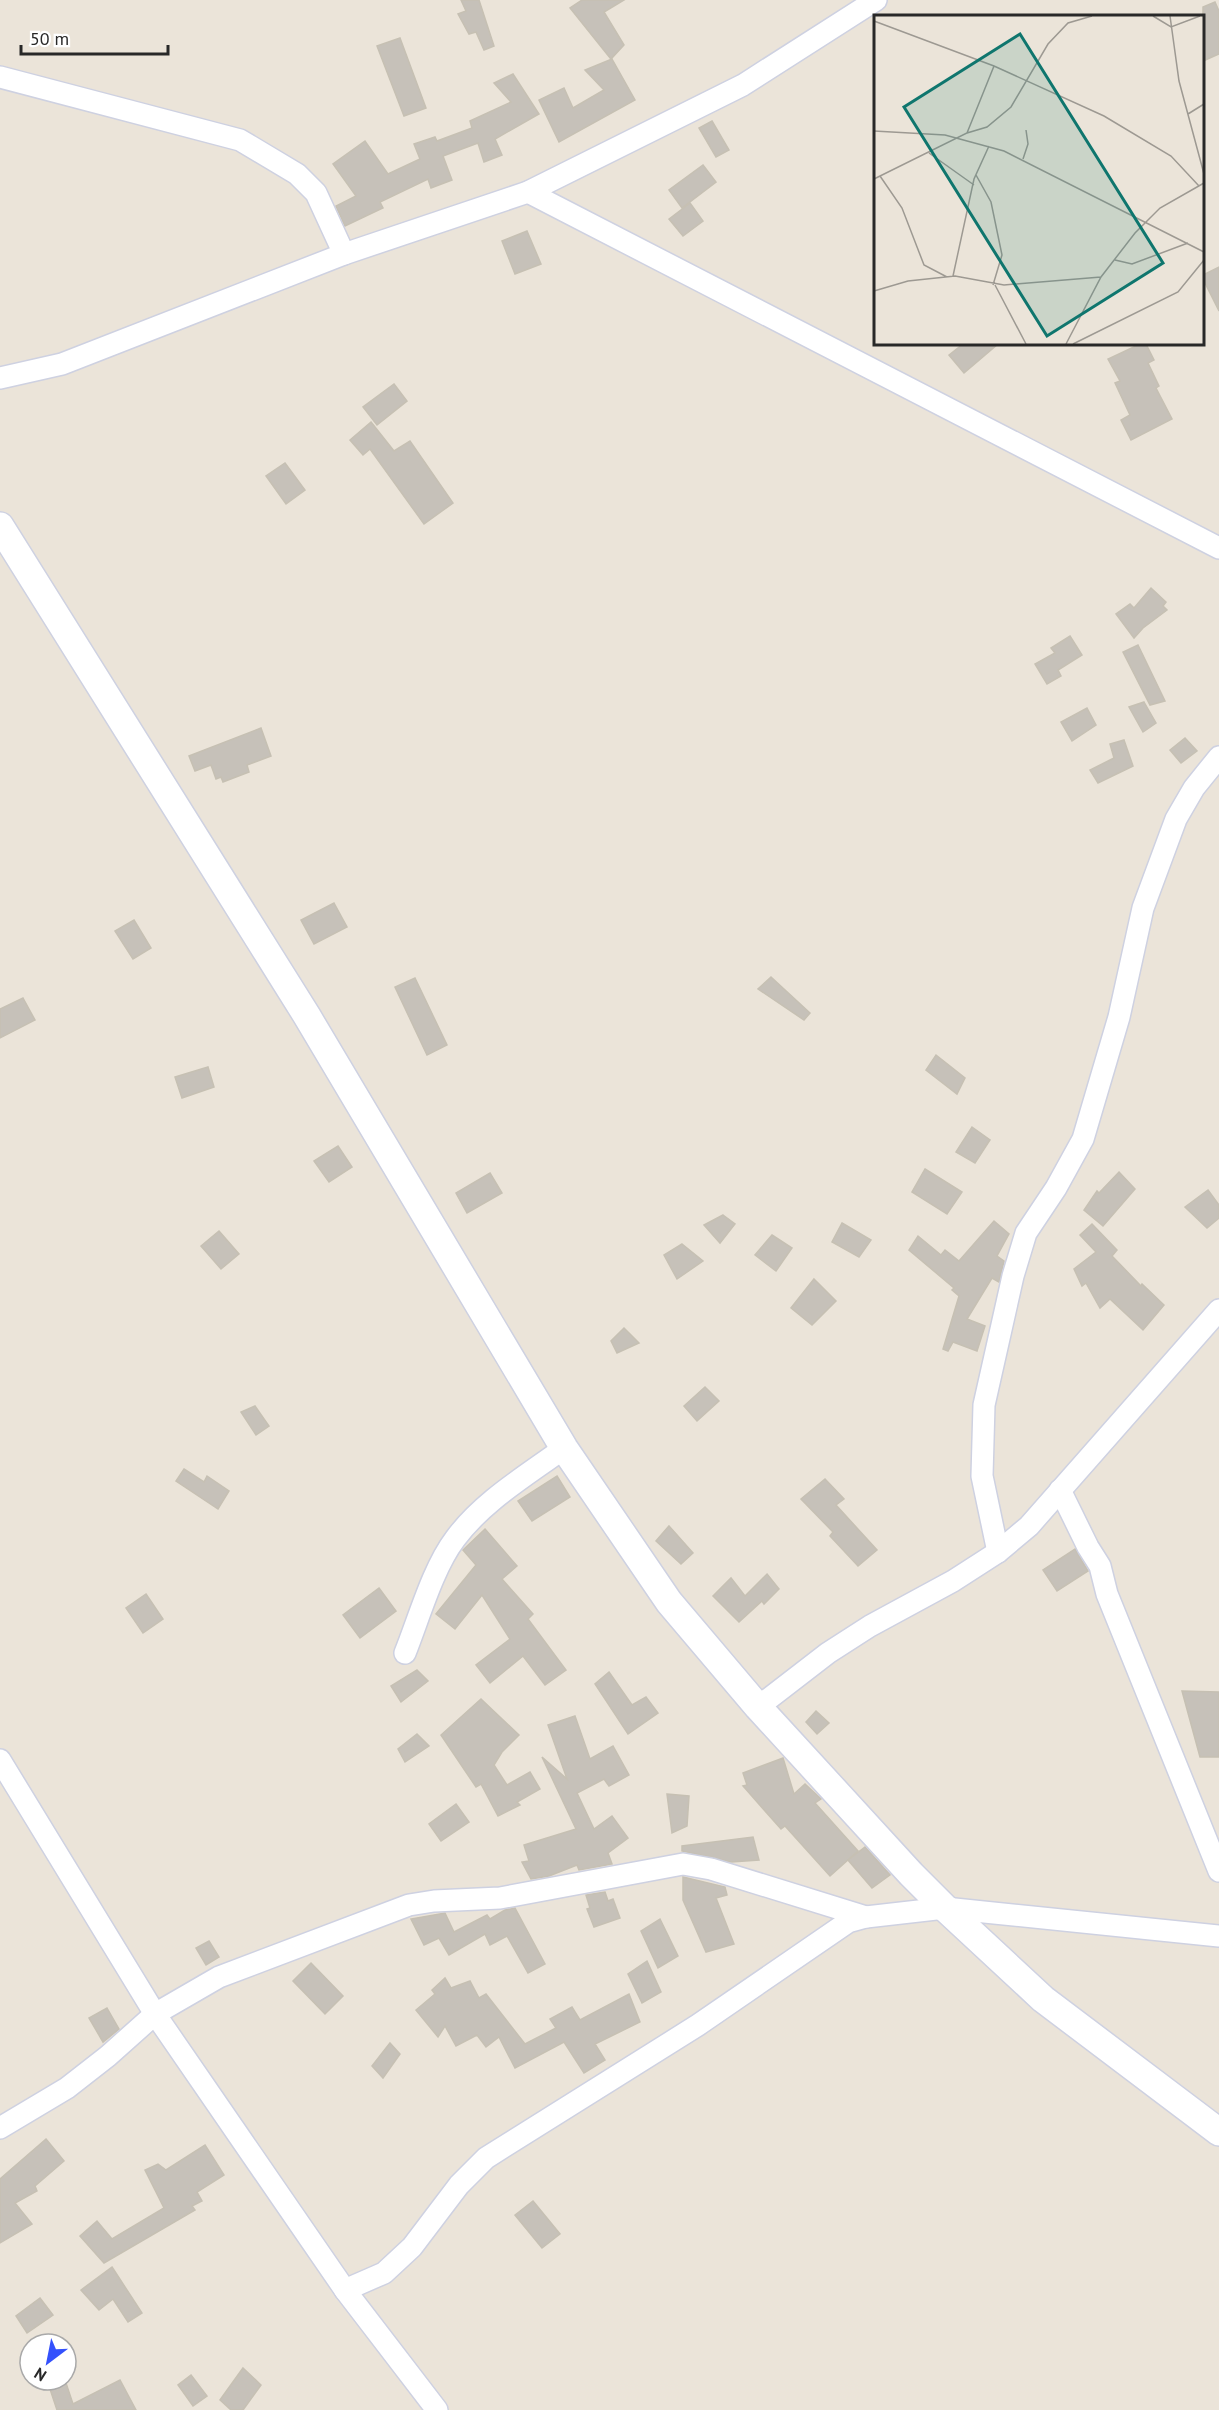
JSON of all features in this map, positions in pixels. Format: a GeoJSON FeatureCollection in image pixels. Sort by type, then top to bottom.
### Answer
{"type":"FeatureCollection","features":[{"type":"Feature","properties":{"kind":"street"},"geometry":{"type":"LineString","coordinates":[[0,378],[62,364],[344,254],[528,192],[743,85],[876,0]]}},
{"type":"Feature","properties":{"kind":"street"},"geometry":{"type":"LineString","coordinates":[[0,77],[240,140],[297,174],[316,193],[344,254]]}},
{"type":"Feature","properties":{"kind":"street"},"geometry":{"type":"LineString","coordinates":[[528,192],[1219,548]]}},
{"type":"Feature","properties":{"kind":"street"},"geometry":{"type":"LineString","coordinates":[[0,526],[307,1016],[564,1448],[669,1602],[758,1707],[945,1908],[1043,1999],[1219,2132]]}},
{"type":"Feature","properties":{"kind":"street"},"geometry":{"type":"LineString","coordinates":[[998,1552],[982,1476],[984,1405],[1013,1276],[1026,1233],[1056,1188],[1083,1139],[1119,1017],[1143,908],[1176,819],[1194,788],[1219,757]]}},
{"type":"Feature","properties":{"kind":"street"},"geometry":{"type":"LineString","coordinates":[[758,1707],[828,1653],[862,1631],[953,1581],[998,1552],[1029,1526],[1219,1310]]}},
{"type":"Feature","properties":{"kind":"street"},"geometry":{"type":"LineString","coordinates":[[405,1653],[441,1563],[453,1540],[485,1506],[564,1448]]}},
{"type":"Feature","properties":{"kind":"street"},"geometry":{"type":"LineString","coordinates":[[1060,1491],[1100,1566],[1107,1594],[1219,1871]]}},
{"type":"Feature","properties":{"kind":"street"},"geometry":{"type":"LineString","coordinates":[[0,1760],[155,2014],[345,2290],[437,2410]]}},
{"type":"Feature","properties":{"kind":"street"},"geometry":{"type":"LineString","coordinates":[[0,2128],[67,2088],[108,2056],[155,2014],[219,1977],[409,1905],[434,1901],[500,1898],[682,1864],[711,1869],[866,1917]]}},
{"type":"Feature","properties":{"kind":"street"},"geometry":{"type":"LineString","coordinates":[[345,2290],[384,2273],[412,2247],[459,2185],[486,2158],[698,2025],[848,1922],[866,1917],[945,1908],[1219,1936]]}},
{"type":"Feature","properties":{"kind":"building"},"geometry":{"type":"Polygon","coordinates":[[[461,0],[479,0],[494,46],[484,50],[476,32],[469,34],[458,14],[466,11],[461,0]]]}},
{"type":"Feature","properties":{"kind":"building"},"geometry":{"type":"Polygon","coordinates":[[[582,0],[624,0],[604,12],[624,45],[611,59],[570,8],[582,0]]]}},
{"type":"Feature","properties":{"kind":"building"},"geometry":{"type":"Polygon","coordinates":[[[1215,2],[1219,11],[1219,54],[1204,61],[1204,15],[1203,7],[1215,2]]]}},
{"type":"Feature","properties":{"kind":"building"},"geometry":{"type":"Polygon","coordinates":[[[400,38],[426,108],[404,116],[377,46],[400,38]]]}},
{"type":"Feature","properties":{"kind":"building"},"geometry":{"type":"Polygon","coordinates":[[[612,59],[635,100],[559,142],[539,100],[564,88],[573,108],[604,90],[585,70],[612,59]]]}},
{"type":"Feature","properties":{"kind":"building"},"geometry":{"type":"Polygon","coordinates":[[[513,74],[539,114],[495,139],[502,155],[484,162],[478,143],[443,156],[452,180],[431,188],[428,179],[380,202],[383,208],[345,226],[336,206],[356,196],[333,164],[365,141],[388,174],[420,159],[414,144],[435,137],[437,141],[472,128],[470,121],[511,102],[494,83],[513,74]]]}},
{"type":"Feature","properties":{"kind":"building"},"geometry":{"type":"Polygon","coordinates":[[[712,121],[729,150],[716,157],[699,128],[712,121]]]}},
{"type":"Feature","properties":{"kind":"building"},"geometry":{"type":"Polygon","coordinates":[[[703,165],[716,182],[682,208],[669,190],[703,165]]]}},
{"type":"Feature","properties":{"kind":"building"},"geometry":{"type":"Polygon","coordinates":[[[690,203],[703,221],[683,236],[669,219],[690,203]]]}},
{"type":"Feature","properties":{"kind":"building"},"geometry":{"type":"Polygon","coordinates":[[[527,231],[541,264],[515,274],[502,241],[527,231]]]}},
{"type":"Feature","properties":{"kind":"building"},"geometry":{"type":"Polygon","coordinates":[[[1219,267],[1219,311],[1204,281],[1204,274],[1219,267]]]}},
{"type":"Feature","properties":{"kind":"building"},"geometry":{"type":"Polygon","coordinates":[[[962,345],[997,345],[964,373],[949,355],[962,345]]]}},
{"type":"Feature","properties":{"kind":"building"},"geometry":{"type":"Polygon","coordinates":[[[1138,345],[1146,345],[1154,360],[1148,363],[1159,386],[1156,388],[1172,419],[1131,440],[1121,420],[1130,415],[1115,383],[1120,381],[1108,359],[1138,345]]]}},
{"type":"Feature","properties":{"kind":"building"},"geometry":{"type":"Polygon","coordinates":[[[394,384],[407,401],[377,425],[363,407],[394,384]]]}},
{"type":"Feature","properties":{"kind":"building"},"geometry":{"type":"Polygon","coordinates":[[[371,422],[394,451],[410,441],[453,503],[424,524],[370,449],[363,455],[350,440],[371,422]]]}},
{"type":"Feature","properties":{"kind":"building"},"geometry":{"type":"Polygon","coordinates":[[[285,463],[305,490],[286,504],[266,476],[285,463]]]}},
{"type":"Feature","properties":{"kind":"building"},"geometry":{"type":"Polygon","coordinates":[[[1151,588],[1166,602],[1163,606],[1167,610],[1143,628],[1134,638],[1116,614],[1130,604],[1134,608],[1151,588]]]}},
{"type":"Feature","properties":{"kind":"building"},"geometry":{"type":"Polygon","coordinates":[[[1070,636],[1082,655],[1058,670],[1061,676],[1047,684],[1035,664],[1055,653],[1051,648],[1070,636]]]}},
{"type":"Feature","properties":{"kind":"building"},"geometry":{"type":"Polygon","coordinates":[[[1138,645],[1165,701],[1150,705],[1123,652],[1138,645]]]}},
{"type":"Feature","properties":{"kind":"building"},"geometry":{"type":"Polygon","coordinates":[[[1144,702],[1156,723],[1143,732],[1129,707],[1144,702]]]}},
{"type":"Feature","properties":{"kind":"building"},"geometry":{"type":"Polygon","coordinates":[[[1087,708],[1096,725],[1072,741],[1061,722],[1087,708]]]}},
{"type":"Feature","properties":{"kind":"building"},"geometry":{"type":"Polygon","coordinates":[[[261,728],[271,756],[247,765],[249,772],[223,782],[221,777],[216,779],[211,765],[195,771],[189,756],[261,728]]]}},
{"type":"Feature","properties":{"kind":"building"},"geometry":{"type":"Polygon","coordinates":[[[1185,738],[1197,751],[1181,763],[1170,750],[1185,738]]]}},
{"type":"Feature","properties":{"kind":"building"},"geometry":{"type":"Polygon","coordinates":[[[1124,740],[1133,766],[1098,783],[1090,770],[1114,758],[1110,744],[1124,740]]]}},
{"type":"Feature","properties":{"kind":"building"},"geometry":{"type":"Polygon","coordinates":[[[334,903],[347,927],[314,944],[301,920],[334,903]]]}},
{"type":"Feature","properties":{"kind":"building"},"geometry":{"type":"Polygon","coordinates":[[[134,920],[151,948],[133,959],[115,931],[134,920]]]}},
{"type":"Feature","properties":{"kind":"building"},"geometry":{"type":"Polygon","coordinates":[[[771,977],[810,1013],[804,1020],[758,989],[771,977]]]}},
{"type":"Feature","properties":{"kind":"building"},"geometry":{"type":"Polygon","coordinates":[[[415,978],[447,1045],[427,1055],[395,987],[415,978]]]}},
{"type":"Feature","properties":{"kind":"building"},"geometry":{"type":"Polygon","coordinates":[[[23,998],[35,1020],[0,1038],[0,1009],[23,998]]]}},
{"type":"Feature","properties":{"kind":"building"},"geometry":{"type":"Polygon","coordinates":[[[936,1055],[965,1078],[957,1094],[926,1070],[936,1055]]]}},
{"type":"Feature","properties":{"kind":"building"},"geometry":{"type":"Polygon","coordinates":[[[208,1067],[214,1087],[182,1098],[175,1077],[208,1067]]]}},
{"type":"Feature","properties":{"kind":"building"},"geometry":{"type":"Polygon","coordinates":[[[972,1127],[990,1140],[975,1163],[956,1152],[972,1127]]]}},
{"type":"Feature","properties":{"kind":"building"},"geometry":{"type":"Polygon","coordinates":[[[338,1146],[352,1167],[329,1182],[314,1161],[338,1146]]]}},
{"type":"Feature","properties":{"kind":"building"},"geometry":{"type":"Polygon","coordinates":[[[925,1169],[962,1192],[947,1214],[912,1192],[925,1169]]]}},
{"type":"Feature","properties":{"kind":"building"},"geometry":{"type":"Polygon","coordinates":[[[1119,1172],[1135,1189],[1103,1226],[1084,1210],[1097,1191],[1099,1193],[1119,1172]]]}},
{"type":"Feature","properties":{"kind":"building"},"geometry":{"type":"Polygon","coordinates":[[[490,1173],[502,1193],[467,1213],[456,1193],[490,1173]]]}},
{"type":"Feature","properties":{"kind":"building"},"geometry":{"type":"Polygon","coordinates":[[[1208,1190],[1219,1205],[1219,1218],[1207,1228],[1185,1207],[1208,1190]]]}},
{"type":"Feature","properties":{"kind":"building"},"geometry":{"type":"Polygon","coordinates":[[[723,1215],[735,1224],[720,1243],[704,1225],[723,1215]]]}},
{"type":"Feature","properties":{"kind":"building"},"geometry":{"type":"Polygon","coordinates":[[[994,1221],[1009,1234],[997,1256],[1004,1261],[999,1282],[992,1278],[967,1319],[985,1326],[977,1351],[953,1342],[948,1351],[943,1349],[959,1296],[952,1290],[954,1288],[909,1250],[918,1236],[941,1255],[945,1250],[959,1261],[994,1221]]]}},
{"type":"Feature","properties":{"kind":"building"},"geometry":{"type":"Polygon","coordinates":[[[842,1223],[871,1240],[859,1257],[832,1242],[842,1223]]]}},
{"type":"Feature","properties":{"kind":"building"},"geometry":{"type":"Polygon","coordinates":[[[1092,1224],[1117,1250],[1112,1256],[1141,1286],[1142,1284],[1164,1305],[1143,1330],[1110,1299],[1100,1308],[1086,1283],[1082,1286],[1074,1269],[1096,1252],[1080,1235],[1092,1224]]]}},
{"type":"Feature","properties":{"kind":"building"},"geometry":{"type":"Polygon","coordinates":[[[219,1231],[239,1254],[221,1269],[201,1246],[219,1231]]]}},
{"type":"Feature","properties":{"kind":"building"},"geometry":{"type":"Polygon","coordinates":[[[772,1235],[792,1248],[776,1271],[755,1255],[772,1235]]]}},
{"type":"Feature","properties":{"kind":"building"},"geometry":{"type":"Polygon","coordinates":[[[682,1244],[703,1261],[677,1279],[664,1255],[682,1244]]]}},
{"type":"Feature","properties":{"kind":"building"},"geometry":{"type":"Polygon","coordinates":[[[814,1279],[836,1301],[812,1325],[791,1308],[814,1279]]]}},
{"type":"Feature","properties":{"kind":"building"},"geometry":{"type":"Polygon","coordinates":[[[624,1328],[639,1343],[617,1353],[611,1341],[624,1328]]]}},
{"type":"Feature","properties":{"kind":"building"},"geometry":{"type":"Polygon","coordinates":[[[705,1387],[719,1401],[697,1421],[684,1406],[705,1387]]]}},
{"type":"Feature","properties":{"kind":"building"},"geometry":{"type":"Polygon","coordinates":[[[255,1406],[269,1426],[256,1435],[241,1412],[255,1406]]]}},
{"type":"Feature","properties":{"kind":"building"},"geometry":{"type":"Polygon","coordinates":[[[184,1469],[204,1482],[207,1476],[229,1491],[218,1509],[176,1481],[184,1469]]]}},
{"type":"Feature","properties":{"kind":"building"},"geometry":{"type":"Polygon","coordinates":[[[557,1476],[570,1497],[532,1521],[518,1501],[557,1476]]]}},
{"type":"Feature","properties":{"kind":"building"},"geometry":{"type":"Polygon","coordinates":[[[825,1479],[844,1499],[836,1505],[877,1550],[858,1566],[830,1536],[833,1532],[801,1499],[825,1479]]]}},
{"type":"Feature","properties":{"kind":"building"},"geometry":{"type":"Polygon","coordinates":[[[669,1526],[693,1553],[681,1564],[656,1541],[669,1526]]]}},
{"type":"Feature","properties":{"kind":"building"},"geometry":{"type":"Polygon","coordinates":[[[485,1529],[517,1566],[502,1579],[533,1614],[528,1619],[566,1670],[545,1685],[523,1656],[490,1683],[476,1665],[510,1639],[482,1595],[455,1629],[436,1614],[476,1565],[463,1550],[485,1529]]]}},
{"type":"Feature","properties":{"kind":"building"},"geometry":{"type":"Polygon","coordinates":[[[1075,1549],[1088,1571],[1057,1591],[1043,1570],[1075,1549]]]}},
{"type":"Feature","properties":{"kind":"building"},"geometry":{"type":"Polygon","coordinates":[[[767,1574],[779,1589],[764,1604],[762,1601],[739,1622],[713,1596],[731,1578],[745,1596],[767,1574]]]}},
{"type":"Feature","properties":{"kind":"building"},"geometry":{"type":"Polygon","coordinates":[[[379,1588],[396,1611],[360,1638],[343,1615],[379,1588]]]}},
{"type":"Feature","properties":{"kind":"building"},"geometry":{"type":"Polygon","coordinates":[[[146,1594],[163,1619],[143,1633],[126,1608],[146,1594]]]}},
{"type":"Feature","properties":{"kind":"building"},"geometry":{"type":"Polygon","coordinates":[[[417,1670],[428,1681],[401,1702],[391,1686],[417,1670]]]}},
{"type":"Feature","properties":{"kind":"building"},"geometry":{"type":"Polygon","coordinates":[[[609,1672],[632,1705],[646,1697],[658,1713],[628,1734],[595,1684],[609,1672]]]}},
{"type":"Feature","properties":{"kind":"building"},"geometry":{"type":"Polygon","coordinates":[[[1182,1691],[1219,1692],[1219,1757],[1200,1757],[1182,1691]]]}},
{"type":"Feature","properties":{"kind":"building"},"geometry":{"type":"Polygon","coordinates":[[[481,1699],[519,1735],[502,1752],[494,1765],[507,1785],[530,1772],[540,1789],[517,1802],[520,1805],[498,1816],[481,1784],[476,1787],[441,1735],[481,1699]]]}},
{"type":"Feature","properties":{"kind":"building"},"geometry":{"type":"Polygon","coordinates":[[[816,1711],[829,1723],[817,1734],[806,1722],[816,1711]]]}},
{"type":"Feature","properties":{"kind":"building"},"geometry":{"type":"Polygon","coordinates":[[[575,1716],[590,1759],[613,1746],[629,1775],[609,1786],[604,1779],[577,1793],[594,1829],[612,1816],[628,1838],[608,1853],[612,1864],[579,1870],[577,1865],[549,1876],[531,1879],[522,1862],[529,1861],[524,1845],[576,1829],[542,1757],[567,1779],[548,1725],[575,1716]]]}},
{"type":"Feature","properties":{"kind":"building"},"geometry":{"type":"Polygon","coordinates":[[[417,1734],[429,1746],[405,1762],[398,1749],[417,1734]]]}},
{"type":"Feature","properties":{"kind":"building"},"geometry":{"type":"Polygon","coordinates":[[[783,1758],[794,1794],[805,1784],[821,1799],[815,1803],[858,1851],[830,1876],[785,1826],[781,1829],[743,1786],[747,1785],[743,1773],[783,1758]]]}},
{"type":"Feature","properties":{"kind":"building"},"geometry":{"type":"Polygon","coordinates":[[[667,1794],[689,1796],[687,1826],[672,1833],[667,1794]]]}},
{"type":"Feature","properties":{"kind":"building"},"geometry":{"type":"Polygon","coordinates":[[[456,1804],[469,1822],[441,1841],[429,1824],[456,1804]]]}},
{"type":"Feature","properties":{"kind":"building"},"geometry":{"type":"Polygon","coordinates":[[[753,1837],[759,1860],[731,1862],[682,1851],[682,1846],[753,1837]]]}},
{"type":"Feature","properties":{"kind":"building"},"geometry":{"type":"Polygon","coordinates":[[[865,1847],[890,1875],[872,1888],[848,1860],[865,1847]]]}},
{"type":"Feature","properties":{"kind":"building"},"geometry":{"type":"Polygon","coordinates":[[[683,1877],[725,1887],[727,1895],[716,1898],[734,1944],[706,1952],[683,1900],[683,1877]]]}},
{"type":"Feature","properties":{"kind":"building"},"geometry":{"type":"Polygon","coordinates":[[[605,1892],[608,1901],[613,1899],[620,1918],[594,1927],[587,1909],[590,1908],[586,1895],[605,1892]]]}},
{"type":"Feature","properties":{"kind":"building"},"geometry":{"type":"Polygon","coordinates":[[[515,1908],[545,1964],[528,1973],[507,1936],[490,1945],[485,1934],[449,1955],[439,1938],[424,1945],[411,1919],[445,1913],[454,1932],[487,1915],[490,1919],[505,1910],[515,1908]]]}},
{"type":"Feature","properties":{"kind":"building"},"geometry":{"type":"Polygon","coordinates":[[[660,1919],[678,1956],[658,1968],[641,1931],[660,1919]]]}},
{"type":"Feature","properties":{"kind":"building"},"geometry":{"type":"Polygon","coordinates":[[[209,1941],[219,1957],[206,1965],[196,1948],[209,1941]]]}},
{"type":"Feature","properties":{"kind":"building"},"geometry":{"type":"Polygon","coordinates":[[[647,1961],[661,1992],[642,2003],[628,1974],[647,1961]]]}},
{"type":"Feature","properties":{"kind":"building"},"geometry":{"type":"Polygon","coordinates":[[[311,1963],[343,1996],[325,2014],[293,1981],[311,1963]]]}},
{"type":"Feature","properties":{"kind":"building"},"geometry":{"type":"Polygon","coordinates":[[[445,1978],[451,1988],[470,1981],[479,1998],[486,1994],[525,2044],[556,2028],[550,2019],[572,2007],[580,2020],[629,1994],[640,2022],[595,2044],[605,2060],[584,2073],[564,2042],[515,2068],[499,2037],[486,2047],[477,2035],[456,2046],[445,2026],[438,2037],[416,2010],[435,1994],[432,1990],[445,1978]]]}},
{"type":"Feature","properties":{"kind":"building"},"geometry":{"type":"Polygon","coordinates":[[[107,2008],[119,2029],[103,2042],[89,2018],[107,2008]]]}},
{"type":"Feature","properties":{"kind":"building"},"geometry":{"type":"Polygon","coordinates":[[[390,2043],[400,2054],[383,2078],[372,2066],[390,2043]]]}},
{"type":"Feature","properties":{"kind":"building"},"geometry":{"type":"Polygon","coordinates":[[[46,2139],[64,2161],[35,2186],[37,2191],[15,2203],[32,2224],[0,2243],[0,2179],[46,2139]]]}},
{"type":"Feature","properties":{"kind":"building"},"geometry":{"type":"Polygon","coordinates":[[[205,2145],[224,2175],[197,2192],[202,2201],[192,2206],[195,2210],[104,2263],[80,2236],[97,2221],[112,2239],[164,2208],[145,2170],[158,2164],[166,2170],[205,2145]]]}},
{"type":"Feature","properties":{"kind":"building"},"geometry":{"type":"Polygon","coordinates":[[[533,2201],[560,2234],[542,2248],[515,2215],[533,2201]]]}},
{"type":"Feature","properties":{"kind":"building"},"geometry":{"type":"Polygon","coordinates":[[[112,2267],[142,2313],[128,2322],[113,2299],[99,2310],[81,2290],[112,2267]]]}},
{"type":"Feature","properties":{"kind":"building"},"geometry":{"type":"Polygon","coordinates":[[[40,2298],[53,2315],[28,2332],[16,2316],[40,2298]]]}},
{"type":"Feature","properties":{"kind":"building"},"geometry":{"type":"Polygon","coordinates":[[[243,2368],[261,2385],[243,2410],[231,2410],[220,2400],[243,2368]]]}},
{"type":"Feature","properties":{"kind":"building"},"geometry":{"type":"Polygon","coordinates":[[[191,2375],[207,2396],[193,2406],[178,2385],[191,2375]]]}},
{"type":"Feature","properties":{"kind":"building"},"geometry":{"type":"Polygon","coordinates":[[[120,2380],[136,2410],[57,2410],[51,2392],[69,2392],[73,2404],[120,2380]]]}}]}
